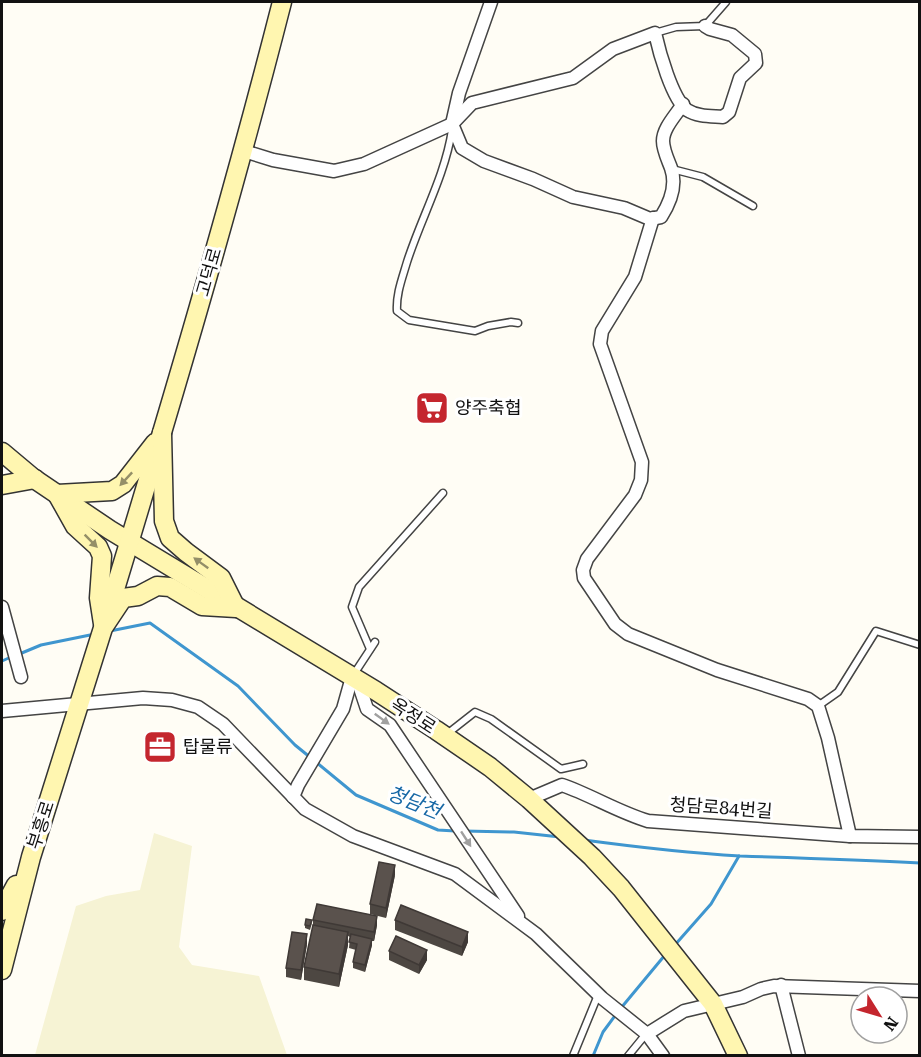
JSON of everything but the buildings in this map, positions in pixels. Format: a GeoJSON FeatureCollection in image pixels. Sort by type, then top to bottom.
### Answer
{"type":"FeatureCollection","features":[{"type":"Feature","properties":{"kind":"main road","name":"고덕로"},"geometry":{"type":"LineString","coordinates":[[131,542],[244,151],[282,2]]}},
{"type":"Feature","properties":{"kind":"main road"},"geometry":{"type":"LineString","coordinates":[[57,494],[112,491],[123,484],[162,433]]}},
{"type":"Feature","properties":{"kind":"main road"},"geometry":{"type":"LineString","coordinates":[[103,628],[123,598],[138,596],[157,586],[170,587],[202,606],[236,608],[221,578],[170,538],[164,521],[162,433]]}},
{"type":"Feature","properties":{"kind":"main road"},"geometry":{"type":"LineString","coordinates":[[2,452],[35,479],[131,542],[103,628]]}},
{"type":"Feature","properties":{"kind":"main road"},"geometry":{"type":"LineString","coordinates":[[2,485],[35,479]]}},
{"type":"Feature","properties":{"kind":"main road"},"geometry":{"type":"LineString","coordinates":[[57,494],[75,526],[98,547],[102,556],[99,598],[103,628]]}},
{"type":"Feature","properties":{"kind":"main road","name":"옥정로"},"geometry":{"type":"LineString","coordinates":[[131,542],[445,736],[490,767],[592,857],[621,888],[708,998]]}},
{"type":"Feature","properties":{"kind":"main road","name":"부흥로"},"geometry":{"type":"LineString","coordinates":[[2,970],[31,857],[103,628]]}},
{"type":"Feature","properties":{"kind":"main road"},"geometry":{"type":"LineString","coordinates":[[2,910],[31,857]]}},
{"type":"Feature","properties":{"kind":"main road"},"geometry":{"type":"LineString","coordinates":[[708,998],[738,1056]]}},
{"type":"Feature","properties":{"kind":"street"},"geometry":{"type":"LineString","coordinates":[[490,2],[459,93],[452,124],[462,148],[484,161],[573,197],[624,208],[650,219],[661,217],[673,191],[671,169],[663,141],[666,130],[683,104]]}},
{"type":"Feature","properties":{"kind":"street"},"geometry":{"type":"LineString","coordinates":[[244,151],[273,160],[334,171],[364,164],[452,124],[472,103],[573,78],[613,49],[655,33],[662,64],[686,109],[701,116],[723,117],[729,112],[740,78],[756,63],[754,54],[732,35],[705,26]]}},
{"type":"Feature","properties":{"kind":"street"},"geometry":{"type":"LineString","coordinates":[[653,218],[635,277],[602,331],[600,344],[642,462],[641,480],[636,495],[587,559],[583,570],[584,578],[615,624],[628,634],[717,670],[808,699],[818,706],[828,738],[850,836]]}},
{"type":"Feature","properties":{"kind":"street"},"geometry":{"type":"LineString","coordinates":[[2,607],[21,677]]}},
{"type":"Feature","properties":{"kind":"street"},"geometry":{"type":"LineString","coordinates":[[296,791],[343,709],[355,680]]}},
{"type":"Feature","properties":{"kind":"street"},"geometry":{"type":"LineString","coordinates":[[355,680],[368,709],[390,725],[524,926]]}},
{"type":"Feature","properties":{"kind":"street"},"geometry":{"type":"LineString","coordinates":[[2,711],[143,698],[172,700],[198,707],[223,723],[296,791],[305,809],[353,836],[456,874],[536,934],[600,996],[642,1031],[663,1056]]}},
{"type":"Feature","properties":{"kind":"street","name":"청담로84번길"},"geometry":{"type":"LineString","coordinates":[[534,804],[562,785],[584,792],[633,816],[648,820],[850,836],[920,837]]}},
{"type":"Feature","properties":{"kind":"street"},"geometry":{"type":"LineString","coordinates":[[642,1031],[708,998],[743,997],[761,988],[781,985],[920,991]]}},
{"type":"Feature","properties":{"kind":"street"},"geometry":{"type":"LineString","coordinates":[[781,985],[799,1056]]}},
{"type":"Feature","properties":{"kind":"lane"},"geometry":{"type":"LineString","coordinates":[[655,33],[676,27],[705,26],[726,2]]}},
{"type":"Feature","properties":{"kind":"lane"},"geometry":{"type":"LineString","coordinates":[[452,124],[448,152],[416,236],[396,298],[397,311],[409,320],[475,331],[500,324],[518,323]]}},
{"type":"Feature","properties":{"kind":"lane"},"geometry":{"type":"LineString","coordinates":[[671,169],[703,177],[753,206]]}},
{"type":"Feature","properties":{"kind":"lane"},"geometry":{"type":"LineString","coordinates":[[370,649],[352,607],[359,587],[443,494]]}},
{"type":"Feature","properties":{"kind":"lane"},"geometry":{"type":"LineString","coordinates":[[818,706],[838,692],[876,631],[920,645]]}},
{"type":"Feature","properties":{"kind":"lane"},"geometry":{"type":"LineString","coordinates":[[355,680],[375,642]]}},
{"type":"Feature","properties":{"kind":"lane"},"geometry":{"type":"LineString","coordinates":[[445,736],[475,712],[491,719],[561,769],[583,764]]}},
{"type":"Feature","properties":{"kind":"lane"},"geometry":{"type":"LineString","coordinates":[[573,1056],[600,996]]}},
{"type":"Feature","properties":{"kind":"lane"},"geometry":{"type":"LineString","coordinates":[[628,1056],[642,1031]]}},
{"type":"Feature","properties":{"kind":"shaded area"},"geometry":{"type":"Polygon","coordinates":[[[154,833],[192,846],[179,947],[192,965],[259,976],[287,1055],[35,1055],[76,906],[106,896],[140,890],[154,833]]]}},
{"type":"Feature","properties":{"kind":"waterway","name":"청담천"},"geometry":{"type":"LineString","coordinates":[[110,631],[150,623],[238,686],[295,745],[311,758]]}},
{"type":"Feature","properties":{"kind":"waterway","name":"청담천"},"geometry":{"type":"LineString","coordinates":[[17,655],[41,645],[95,634]]}},
{"type":"Feature","properties":{"kind":"waterway","name":"청담천"},"geometry":{"type":"LineString","coordinates":[[2,661],[11,657]]}},
{"type":"Feature","properties":{"kind":"waterway","name":"청담천"},"geometry":{"type":"LineString","coordinates":[[316,762],[356,795],[438,830],[455,831]]}},
{"type":"Feature","properties":{"kind":"waterway","name":"청담천"},"geometry":{"type":"LineString","coordinates":[[464,831],[514,832],[560,837]]}},
{"type":"Feature","properties":{"kind":"waterway","name":"청담천"},"geometry":{"type":"LineString","coordinates":[[584,840],[720,855],[920,863]]}},
{"type":"Feature","properties":{"kind":"waterway"},"geometry":{"type":"LineString","coordinates":[[674,946],[711,904],[739,856]]}},
{"type":"Feature","properties":{"kind":"waterway"},"geometry":{"type":"LineString","coordinates":[[621,1008],[665,955]]}},
{"type":"Feature","properties":{"kind":"waterway"},"geometry":{"type":"LineString","coordinates":[[593,1056],[603,1032],[617,1013]]}},
{"type":"Feature","properties":{"kind":"place","name":"양주축협"},"geometry":{"type":"Point","coordinates":[432,408]}},
{"type":"Feature","properties":{"kind":"place","name":"탑물류"},"geometry":{"type":"Point","coordinates":[160,747]}}]}
